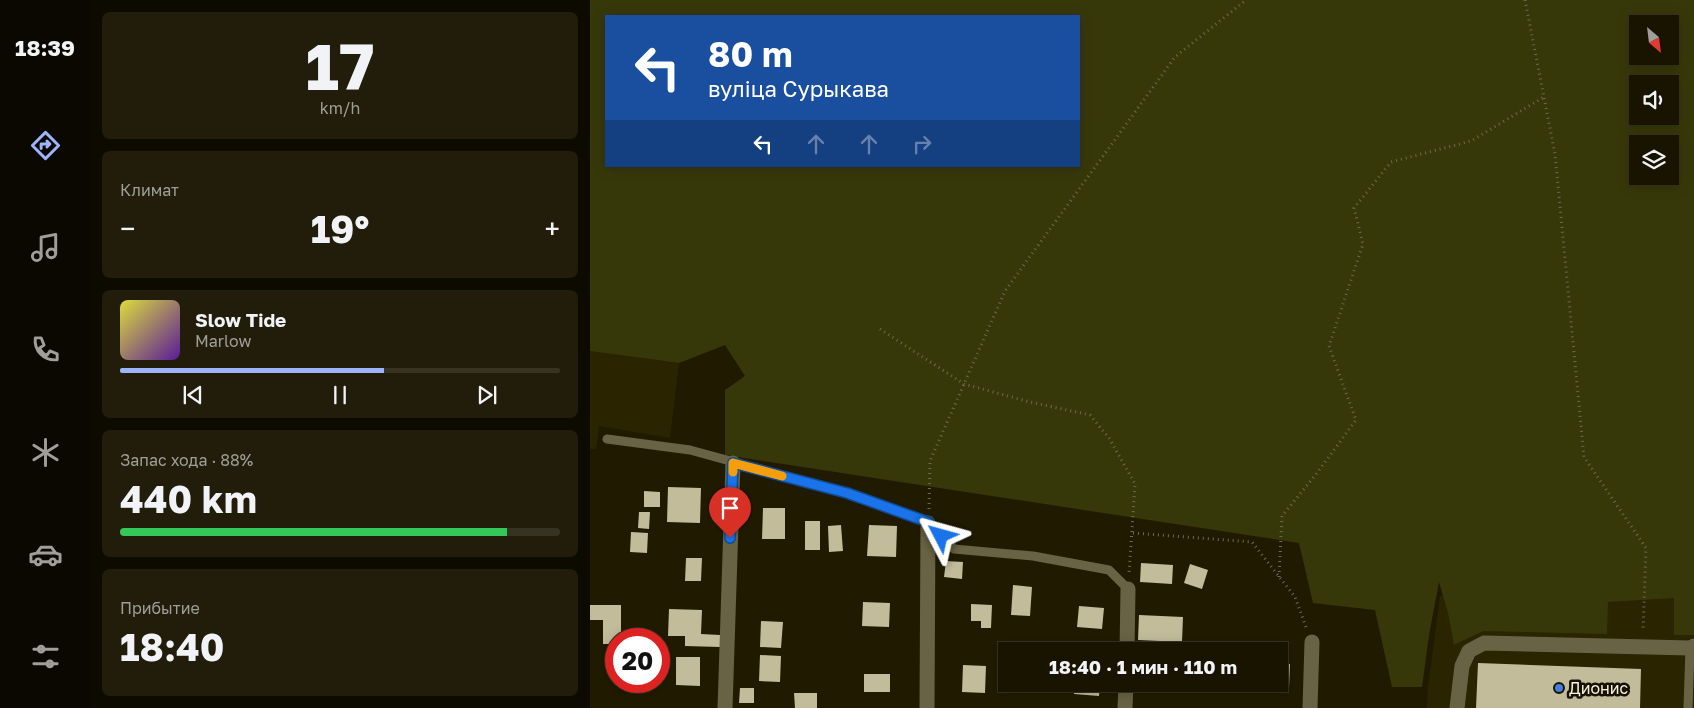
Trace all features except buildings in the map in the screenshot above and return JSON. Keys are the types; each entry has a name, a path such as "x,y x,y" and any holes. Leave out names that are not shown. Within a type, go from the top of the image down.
{"street":[{"path":"725,708 733,463"},
{"path":"927,708 928,522"},
{"path":"1127,642 1128,589"},
{"path":"1310,708 1312,642"},
{"path":"1457,708 1462,666 1469,651 1484,643 1692,647"},
{"path":"1125,708 1126,692"}],"lane":[{"path":"607,439 690,450 847,493 928,522 954,549 1033,556 1109,570 1128,589"},
{"path":"1688,708 1692,647"}],"path":[{"path":"928,522 930,461 1005,291 1175,57 1246,0"},
{"path":"1525,0 1555,154 1584,457 1646,548 1643,647"},
{"path":"1279,577 1282,516 1356,420 1329,346 1363,244 1354,208 1390,162 1471,141 1544,97"},
{"path":"880,330 964,384 1030,402 1090,415 1110,438 1135,484 1128,589"},
{"path":"1133,533 1252,542 1295,597 1312,642"}],"shaded area":[{"path":"590,0 1694,0 1694,635 1674,635 1674,598 1608,602 1607,634 1483,631 1454,645 1448,613 1439,582 1422,687 1392,687 1375,610 1313,603 1299,543 725,455 725,390 745,376 725,345 679,363 590,351"},
{"path":"590,351 679,363 670,438 599,426 596,449 590,449"},
{"path":"1440,596 1694,598 1694,708 1427,708"}],"slow traffic":[{"path":"733,472 733,463 782,476"}],"place":[{"name":"Дионис","path":"1559,688"}],"route":[{"path":"730,538 733,463 847,493 928,522 941,536"}]}
